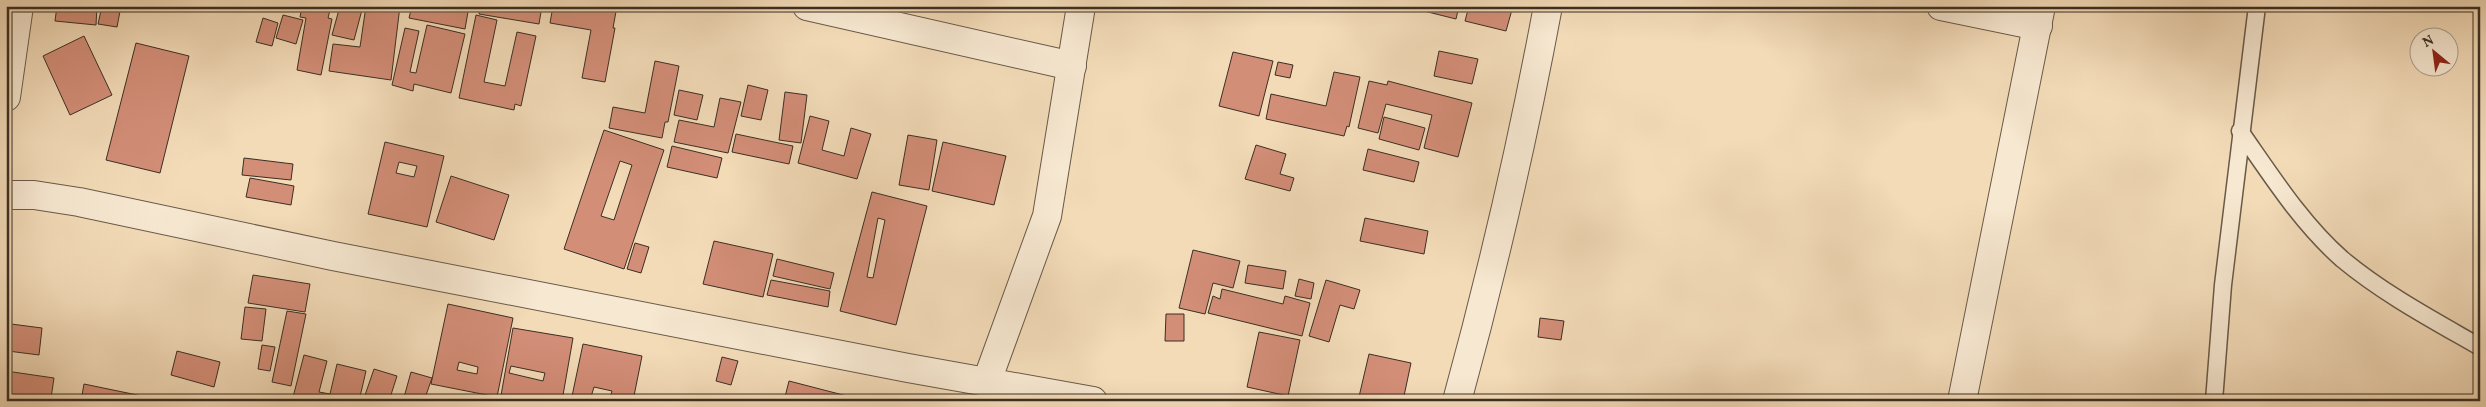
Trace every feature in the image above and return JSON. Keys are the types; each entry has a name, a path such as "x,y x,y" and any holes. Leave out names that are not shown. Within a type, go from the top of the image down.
{"street":[{"path":"6,97 19,6"},
{"path":"807,6 1072,66"},
{"path":"987,381 1048,216 1081,6"},
{"path":"1457,401 1491,278 1528,111 1548,6"},
{"path":"1940,6 2039,16 1962,401"},
{"path":"6,195 34,195 79,202 343,258 899,366 1093,401"}],"lane":[{"path":"2214,401 2223,285 2240,131 2257,6"},
{"path":"2240,131 2274,181 2310,226 2342,258 2373,283 2480,347"}],"building":[{"path":"57,6 97,6 96,25 55,21"},
{"path":"102,6 121,6 117,27 98,24"},
{"path":"302,6 331,6 328,18 332,19 321,75 297,70 306,18 300,17"},
{"path":"340,6 363,6 354,40 332,35"},
{"path":"366,6 400,6 391,80 329,71 333,44 360,47"},
{"path":"412,6 469,6 465,29 409,18"},
{"path":"480,6 542,6 539,24 479,14"},
{"path":"553,6 617,6 605,82 582,78 591,30 550,23"},
{"path":"1404,6 1459,6 1456,19"},
{"path":"1469,6 1513,6 1506,31 1465,21"},
{"path":"283,15 303,20 296,44 276,38"},
{"path":"476,15 497,20 484,82 505,86 517,32 536,36 521,106 515,104 514,110 459,98"},
{"path":"263,18 278,23 272,46 256,42"},
{"path":"427,25 465,34 451,93 414,84 413,91 392,85 405,28 419,31 410,72 416,73"},
{"path":"84,36 112,95 70,115 43,56"},
{"path":"136,43 189,56 160,173 106,160"},
{"path":"1439,51 1478,59 1472,84 1434,76"},
{"path":"1233,52 1273,61 1259,116 1219,106"},
{"path":"655,61 679,66 668,122 665,122 662,138 609,128 613,107 645,113"},
{"path":"1278,62 1293,65 1290,78 1275,75"},
{"path":"1334,72 1360,77 1349,127 1347,126 1344,136 1266,119 1271,94 1326,106"},
{"path":"1369,81 1387,85 1388,81 1472,103 1458,157 1424,148 1432,115 1386,104 1378,133 1358,128"},
{"path":"748,85 768,90 761,120 741,116"},
{"path":"679,90 703,95 697,120 674,115"},
{"path":"785,92 807,95 801,143 779,140"},
{"path":"720,98 741,102 728,153 674,142 679,120 714,127"},
{"path":"810,116 829,121 822,150 844,156 851,128 871,134 857,179 798,163"},
{"path":"1384,117 1425,128 1419,150 1379,139"},
{"path":"604,130 664,150 624,269 564,249","holes":["620,161 632,165 614,220 601,216"]},
{"path":"736,134 793,146 789,164 732,152"},
{"path":"908,135 937,140 929,190 899,185"},
{"path":"385,142 444,156 427,227 368,214","holes":["399,162 417,166 414,177 396,173"]},
{"path":"943,142 1006,156 994,205 932,191"},
{"path":"1256,145 1286,154 1280,174 1294,178 1290,191 1245,179"},
{"path":"672,146 722,158 717,178 667,167"},
{"path":"1368,149 1419,162 1414,182 1363,170"},
{"path":"244,158 293,164 291,180 242,175"},
{"path":"451,176 509,195 494,240 436,222"},
{"path":"250,178 294,186 291,205 246,197"},
{"path":"872,192 927,206 896,325 840,311","holes":["878,218 885,220 873,278 867,277"]},
{"path":"1365,218 1428,231 1424,254 1360,241"},
{"path":"714,241 773,254 763,297 703,284"},
{"path":"635,243 649,247 641,273 627,269"},
{"path":"1193,250 1240,261 1233,288 1213,283 1205,314 1179,308"},
{"path":"777,259 834,273 830,289 773,276"},
{"path":"1248,265 1286,271 1283,289 1245,283"},
{"path":"253,275 310,284 305,312 248,303"},
{"path":"1299,279 1314,283 1311,299 1295,296"},
{"path":"771,280 830,291 828,307 767,295"},
{"path":"1326,280 1360,290 1354,309 1340,305 1329,342 1309,336"},
{"path":"1222,289 1283,304 1285,296 1310,303 1302,336 1208,313 1213,296 1220,299"},
{"path":"448,304 513,318 497,397 431,384","holes":["459,362 478,367 477,374 457,370"]},
{"path":"245,307 266,309 262,341 241,339"},
{"path":"287,311 306,314 291,386 272,382"},
{"path":"1166,314 1184,314 1184,341 1165,341"},
{"path":"1540,318 1564,321 1561,340 1538,337"},
{"path":"11,324 42,328 39,355 8,351"},
{"path":"513,328 573,338 562,401 500,401","holes":["511,366 545,373 543,381 509,373"]},
{"path":"1259,332 1300,340 1288,396 1247,387"},
{"path":"583,344 642,356 633,401 609,401 612,391 594,387 591,397 604,401 571,401"},
{"path":"262,345 275,347 270,371 258,369"},
{"path":"177,351 220,362 214,387 171,375"},
{"path":"1369,354 1411,363 1404,396 1412,397 1411,401 1358,401"},
{"path":"304,355 327,361 319,392 330,394 337,364 366,371 359,401 292,401"},
{"path":"722,357 738,361 731,385 716,381"},
{"path":"374,369 397,376 389,401 363,401"},
{"path":"6,371 54,378 51,398 63,401 6,397"},
{"path":"411,372 432,378 424,401 403,401"},
{"path":"789,381 847,396 846,401 784,401"},
{"path":"84,384 142,396 141,401 81,401"}]}
